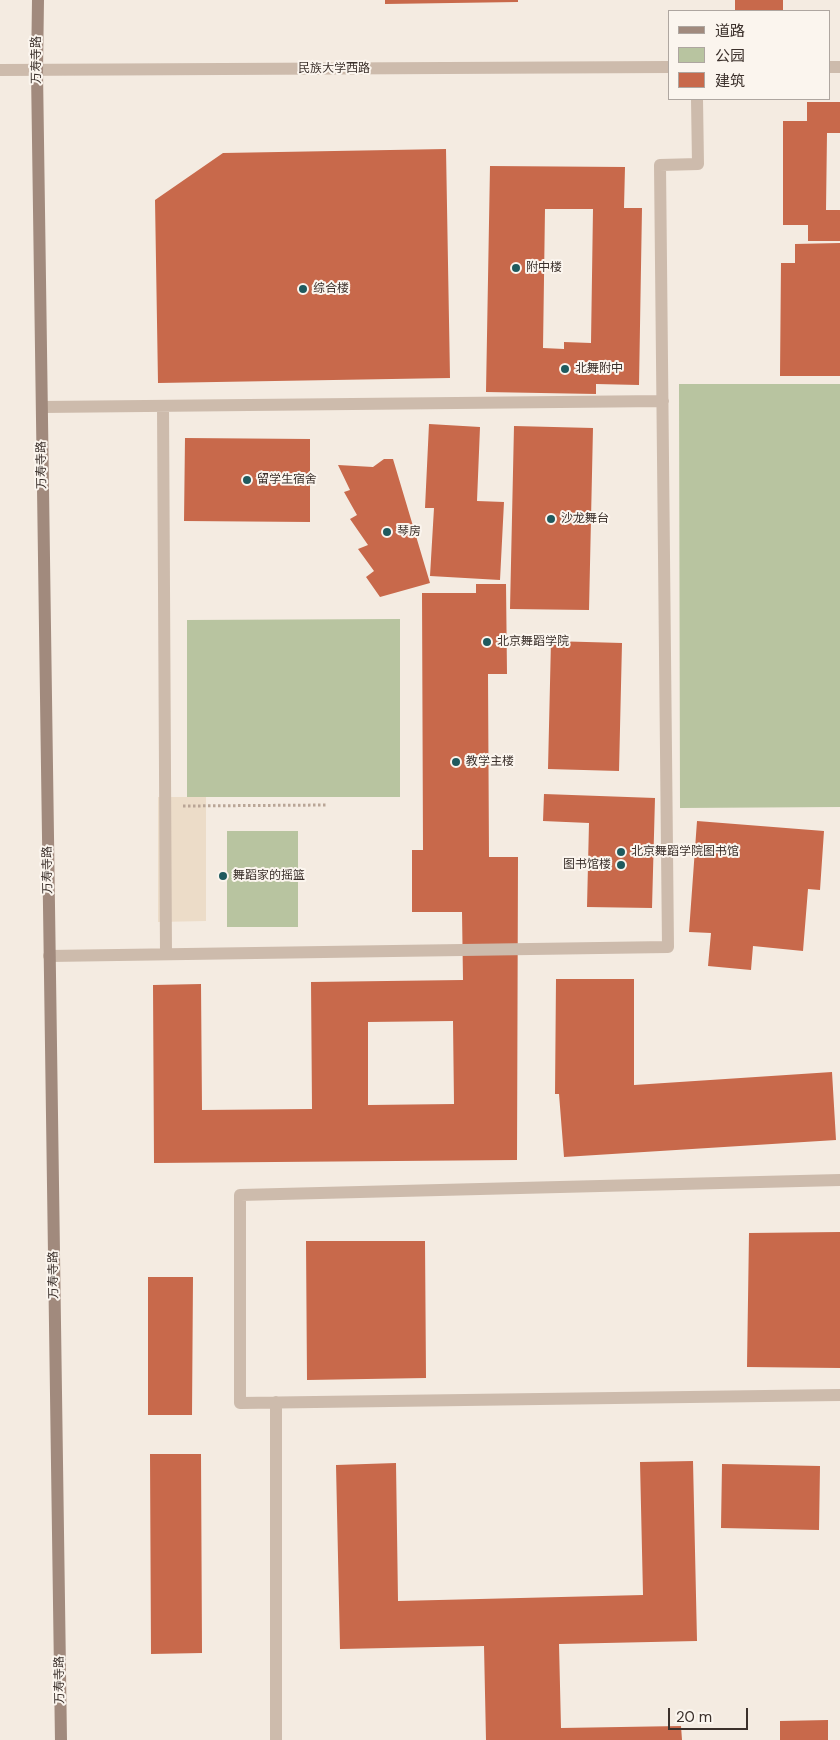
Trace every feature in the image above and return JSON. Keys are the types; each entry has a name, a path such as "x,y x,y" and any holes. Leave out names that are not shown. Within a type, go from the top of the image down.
{"street":[{"name":"万寿寺路","path":"38,0 37,71 61,1740"},
{"name":"民族大学西路","path":"0,70 668,67"},
{"path":"49,956 668,947 660,165 698,164 697,100"},
{"path":"42,407 663,401"},
{"path":"163,406 166,954"},
{"path":"840,1180 240,1195 240,1403 840,1395"},
{"path":"276,1402 276,1740"}],"path":[{"path":"165,806 327,805"}],"green space":[{"path":"679,384 840,384 840,807 680,808"},
{"path":"400,619 400,797 187,797 187,620"},
{"path":"227,831 298,831 298,927 227,927"}],"shaded area":[{"path":"158,797 206,797 206,921 158,922"}],"building":[{"path":"385,0 518,0 518,2 385,4"},
{"path":"735,0 783,0 783,10 735,10"},
{"path":"807,102 840,102 840,133 827,133 826,210 840,210 840,241 808,241 808,225 783,225 783,121 807,121"},
{"name":"综合楼","path":"446,149 450,378 158,383 155,200 223,153"},
{"name":"附中楼","path":"490,166 625,167 624,208 642,208 639,385 596,384 596,394 486,392","holes":["545,209 593,209 591,343 564,342 564,349 543,348"]},
{"path":"840,243 840,376 780,376 781,263 795,263 795,244"},
{"path":"429,424 480,427 477,501 504,502 500,580 430,576 434,508 425,508"},
{"name":"沙龙舞台","path":"514,426 593,428 589,610 510,609"},
{"name":"留学生宿舍","path":"185,438 310,439 310,522 184,521"},
{"name":"琴房","path":"384,459 393,459 430,583 380,597 366,577 374,571 358,549 368,545 350,519 357,515 344,492 350,490 338,465 373,467"},
{"path":"476,584 506,584 507,674 488,674 489,857 518,857 517,1160 154,1163 153,985 201,984 202,1110 312,1109 311,982 463,980 462,912 412,912 412,850 423,850 422,593 476,593","holes":["453,1021 454,1104 368,1105 368,1022"]},
{"path":"551,641 622,643 619,771 548,769"},
{"name":"图书馆楼","path":"544,794 655,798 652,908 587,907 589,823 543,821"},
{"path":"697,821 824,831 820,890 808,889 803,951 753,946 751,970 708,966 711,933 689,932"},
{"path":"556,979 634,979 634,1085 832,1072 836,1140 564,1157 559,1094 555,1094"},
{"path":"840,1232 840,1368 747,1367 749,1233"},
{"path":"306,1241 425,1241 426,1378 307,1380"},
{"path":"148,1277 193,1277 192,1415 148,1415"},
{"path":"150,1454 201,1454 202,1653 151,1654"},
{"path":"693,1461 697,1641 559,1644 561,1728 681,1726 682,1740 486,1740 484,1646 340,1649 336,1465 396,1463 398,1601 643,1595 640,1462"},
{"path":"722,1464 820,1466 819,1530 721,1528"},
{"path":"828,1720 828,1740 780,1740 780,1721"}],"place":[{"name":"附中楼","path":"516,268"},
{"name":"综合楼","path":"303,289"},
{"name":"北舞附中","path":"565,369"},
{"name":"留学生宿舍","path":"247,480"},
{"name":"沙龙舞台","path":"551,519"},
{"name":"琴房","path":"387,532"},
{"name":"北京舞蹈学院","path":"487,642"},
{"name":"教学主楼","path":"456,762"},
{"name":"北京舞蹈学院图书馆","path":"621,852"},
{"name":"图书馆楼","path":"621,865"},
{"name":"舞蹈家的摇篮","path":"223,876"}]}
